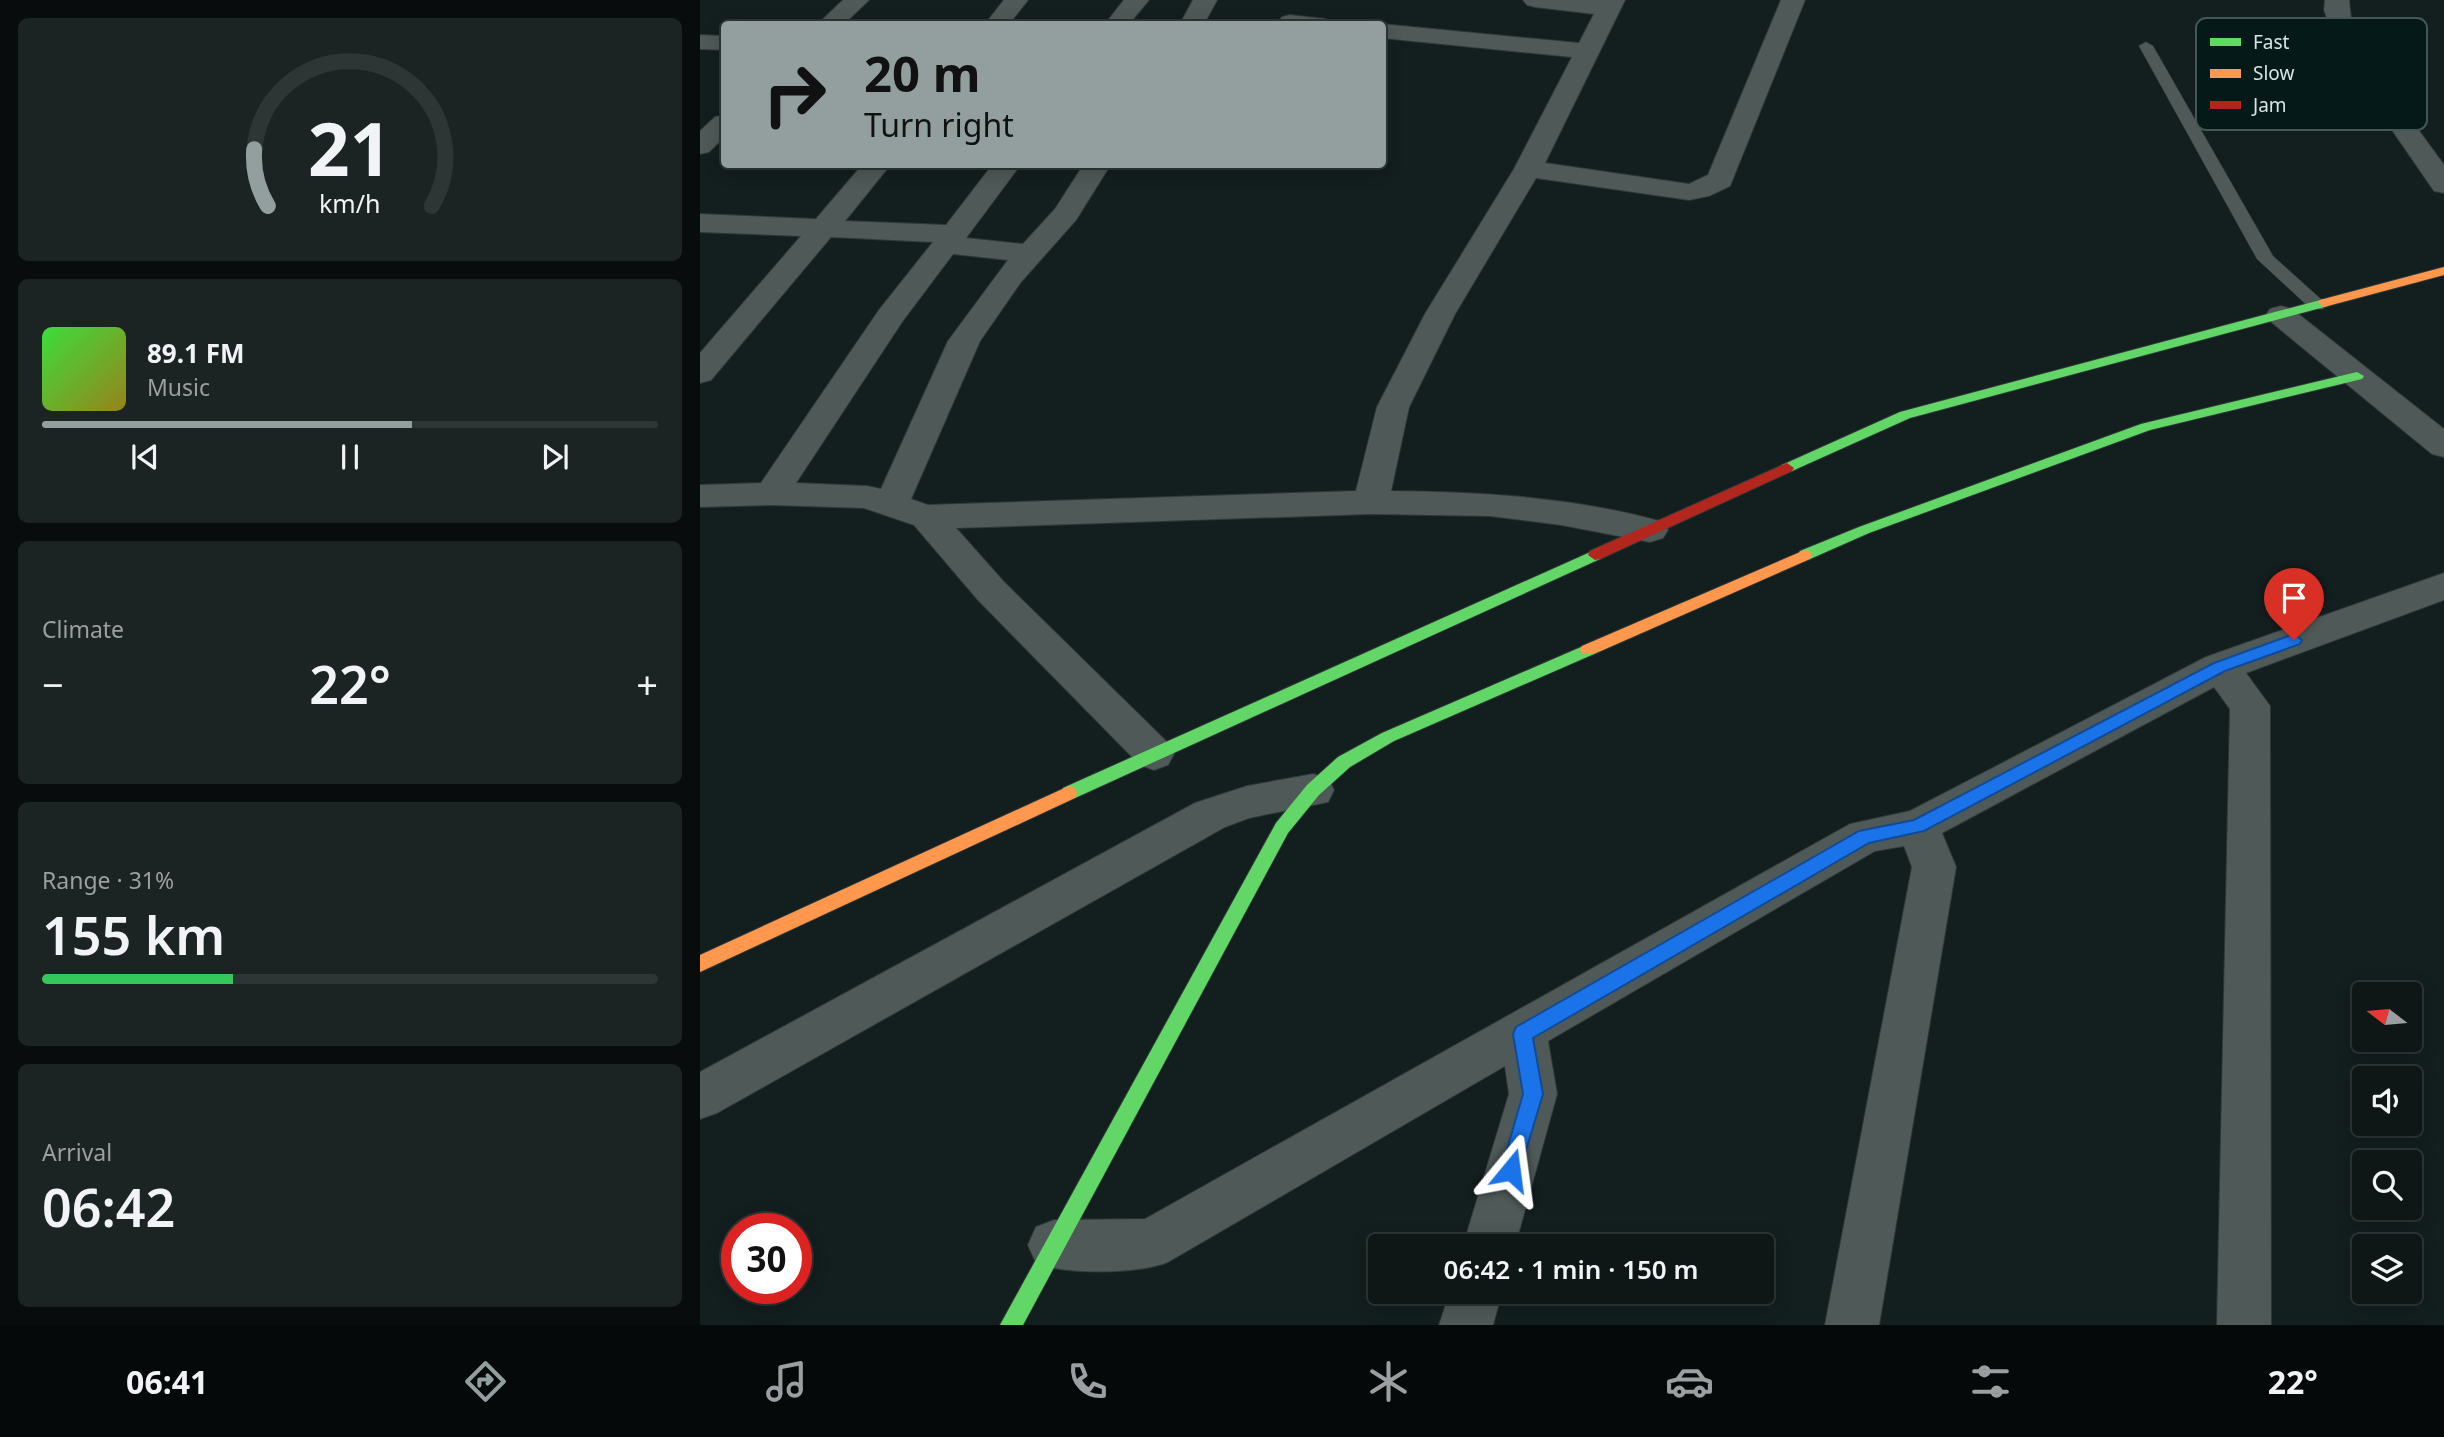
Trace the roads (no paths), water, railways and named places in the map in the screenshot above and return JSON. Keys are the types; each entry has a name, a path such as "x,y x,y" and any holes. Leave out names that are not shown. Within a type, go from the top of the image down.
{"street":[{"path":"833,21 857,0"},
{"path":"999,21 1016,0"},
{"path":"1120,21 1137,0"},
{"path":"1194,21 1205,0"},
{"path":"1371,502 1393,407 1440,314 1528,169 1611,4 1535,0"},
{"path":"1528,169 1689,192 1711,186 1720,180 1793,0"},
{"path":"2337,0 2339,18"},
{"path":"1386,31 1587,51"},
{"path":"700,42 721,43"},
{"path":"700,109 721,111"},
{"path":"700,146 721,126"},
{"path":"2407,130 2444,185"},
{"path":"700,373 875,168"},
{"path":"771,494 890,317 1005,168"},
{"path":"891,505 964,341 981,313 1066,214 1095,168"},
{"path":"700,223 825,227 951,240 1030,254"},
{"path":"700,964 1154,754 1905,415 2444,271"},
{"path":"2281,314 2444,446"},
{"path":"1011,1325 1282,828 1313,790 1344,762 1388,737 1864,530 2146,427 2357,376"},
{"path":"700,496 771,494 867,498 926,517 1371,502 1490,504 1561,513 1650,530"},
{"path":"926,517 991,591 1154,754"},
{"path":"1054,1245 1150,1244 1523,1034 1865,836 1918,827 2220,667 2444,586"},
{"path":"2220,667 2250,706 2244,1325"},
{"path":"700,1097 1210,815 1247,802 1313,790"},
{"path":"1852,1325 1934,867 1918,827"},
{"path":"1492,1234 1533,1094 1523,1034"},
{"path":"1466,1325 1472,1304"}],"lane":[{"path":"2146,46 2266,259 2316,305"}]}
